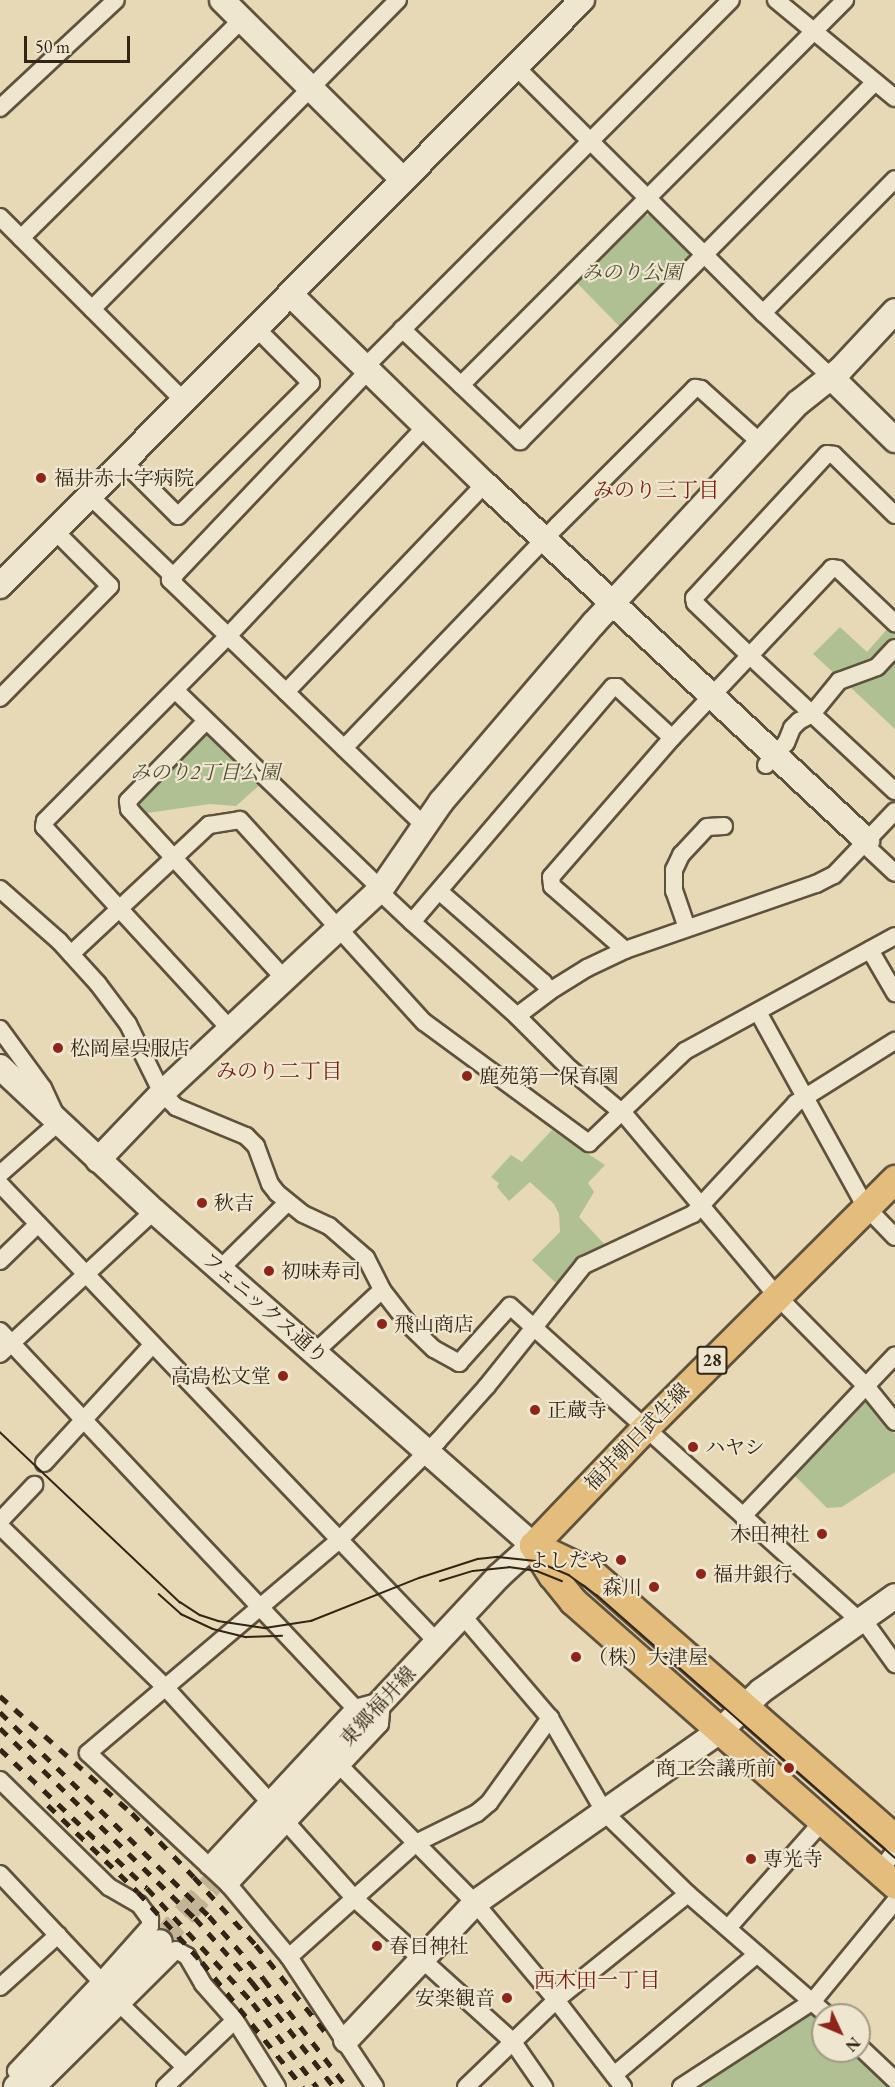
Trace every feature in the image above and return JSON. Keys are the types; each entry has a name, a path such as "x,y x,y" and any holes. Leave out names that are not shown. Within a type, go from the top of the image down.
{"main road":[{"name":"福井朝日武生線","path":"533,1545 645,1428 865,1206 895,1179"},
{"name":"フェニックス通り","path":"533,1545 592,1573 895,1839"},
{"name":"フェニックス通り","path":"533,1545 552,1575 573,1601 822,1822 890,1869"}],"street":[{"path":"0,108 116,0"},
{"path":"222,0 403,180"},
{"path":"92,309 398,0"},
{"path":"0,586 582,0"},
{"path":"424,825 170,580 402,329 731,0"},
{"path":"776,0 895,98"},
{"path":"461,385 845,0"},
{"path":"21,238 241,20"},
{"path":"516,67 763,313 895,440"},
{"path":"402,329 520,441 875,82"},
{"path":"763,313 895,179"},
{"path":"0,217 184,401"},
{"path":"290,294 425,427 711,696 770,760 866,843 895,873"},
{"path":"98,1160 162,1093 380,890 424,825 526,701 612,604 798,404 831,377 895,311"},
{"path":"124,462 178,516 311,383 256,328"},
{"path":"344,748 694,388 701,388 761,443"},
{"path":"230,1029 44,827 45,821 228,636 425,427"},
{"path":"895,515 834,455 827,454 694,597 695,603 895,791"},
{"path":"286,692 485,484"},
{"path":"90,495 174,577"},
{"path":"0,698 110,586 55,531"},
{"path":"625,950 552,886 551,878 672,738 832,568 838,569 895,623"},
{"path":"770,760 786,743 792,728 812,714 839,681 877,668 895,648"},
{"path":"412,922 613,687 617,687 672,738"},
{"path":"175,690 412,922 517,1016 570,1069 620,1111 777,1296 866,1386 895,1422"},
{"path":"206,721 128,801 129,809 285,979"},
{"path":"517,1016 550,991 587,968 625,950 816,884 834,875 895,811"},
{"path":"71,954 209,825 240,820 424,1022 589,1143 685,1051 895,936"},
{"path":"687,928 674,891 674,870 681,855 707,827 724,826"},
{"path":"0,890 71,954 98,984 128,1024 162,1093 176,1107 251,1141 256,1146 270,1184 303,1214 329,1226 366,1258 382,1290 410,1326 434,1349 459,1363 510,1306 860,1619 895,1664"},
{"path":"439,891 543,982 550,991"},
{"path":"870,950 895,993"},
{"path":"758,1012 806,1095 865,1206 895,1237"},
{"path":"0,1029 43,1088 59,1122 0,1174"},
{"path":"375,2087 289,1957 221,1873 88,1753 339,1540 428,1451 487,1386 584,1264 693,1214 790,1109 806,1095 895,1041"},
{"name":"フェニックス通り","path":"0,1067 154,1211 533,1545"},
{"path":"0,1184 437,1642"},
{"path":"220,1269 288,1202"},
{"path":"154,1211 87,1276 4,1343 84,1421 355,1708"},
{"path":"0,1261 38,1224"},
{"path":"315,1352 382,1290"},
{"path":"44,1463 153,1344"},
{"path":"743,1516 895,1355"},
{"path":"0,1521 34,1485"},
{"path":"0,1526 166,1688 269,1802"},
{"name":"東郷福井線","path":"221,1873 462,1615 533,1545"},
{"path":"346,2040 475,1904 720,1731 744,1706 860,1619 895,1596"},
{"path":"462,1615 550,1718 605,1813 688,1894 813,2001"},
{"path":"382,1701 380,1724 287,1823 221,1873 269,1802 355,1708 382,1701"},
{"path":"289,1957 416,1843 477,1813 489,1803 550,1718"},
{"path":"340,1766 475,1904 556,2000 618,2081 757,1954"},
{"path":"0,1780 109,1887 148,1912 150,1926 10,2077 6,2087"},
{"path":"728,1929 822,1822"},
{"path":"287,1823 355,1899 513,2042 544,2087"},
{"path":"0,1874 101,1981"},
{"path":"466,2087 556,2000 688,1894"},
{"path":"681,2087 813,2001 895,1901"},
{"path":"0,1987 58,1935"},
{"path":"16,2087 160,1942"},
{"path":"38,2087 172,1952 179,1950 187,1956 202,1984 235,2020 277,2087"},
{"path":"120,2004 185,2067"},
{"path":"165,2087 235,2020"},
{"path":"871,2057 895,2080"}],"green space":[{"name":"みのり公園","path":"653,214 689,250 688,261 622,329 576,282 639,217"},
{"path":"840,627 867,652 889,627 895,633 895,729 849,686 820,713 812,701 834,673 813,654"},
{"name":"みのり2丁目公園","path":"201,733 211,733 262,783 236,806 210,804 140,814 135,809 136,799"},
{"path":"552,1130 605,1165 588,1183 594,1192 579,1217 607,1247 558,1285 532,1260 560,1232 559,1214 554,1204 530,1182 509,1201 497,1187 499,1183 491,1177 511,1155 522,1162"},
{"path":"866,1399 895,1434 895,1472 842,1507 827,1508 791,1472 858,1400"},
{"path":"810,2008 811,2063 869,2063 894,2087 695,2087"}],"tunnel":[{"path":"160,1942 225,1869"}],"tram line":[{"path":"0,1432 180,1602 200,1615 218,1621 265,1628 311,1621 419,1578 478,1559 498,1557 536,1561 569,1575 597,1595 895,1858"},
{"path":"440,1581 473,1571 509,1567 537,1571 562,1581"},
{"path":"159,1594 181,1614 213,1629 246,1637 282,1636"}],"railway":[{"path":"0,1696 132,1813 194,1877 256,1945 326,2033"},
{"path":"0,1712 209,1916 264,1979 347,2087"},
{"path":"0,1728 195,1918 252,1982 334,2087"},
{"path":"0,1749 147,1888 253,2003 317,2087"},
{"path":"48,1805 138,1892 202,1962 303,2087"}],"place":[{"name":"福井赤十字病院","path":"41,478"},
{"name":"松岡屋呉服店","path":"58,1048"},
{"name":"鹿苑第一保育園","path":"467,1076"},
{"name":"秋吉","path":"202,1203"},
{"name":"初味寿司","path":"269,1271"},
{"name":"飛山商店","path":"382,1324"},
{"name":"高島松文堂","path":"283,1376"},
{"name":"正蔵寺","path":"535,1410"},
{"name":"ハヤシ","path":"693,1447"},
{"name":"木田神社","path":"822,1534"},
{"name":"よしだや","path":"621,1560"},
{"name":"福井銀行","path":"701,1574"},
{"name":"森川","path":"654,1587"},
{"name":"（株）大津屋","path":"576,1657"},
{"name":"商工会議所前","path":"789,1768"},
{"name":"専光寺","path":"751,1859"},
{"name":"春日神社","path":"377,1946"},
{"name":"安楽観音","path":"507,1998"}],"district":[{"name":"みのり三丁目","path":"656,490"},
{"name":"みのり二丁目","path":"279,1071"},
{"name":"西木田一丁目","path":"597,1980"}]}
